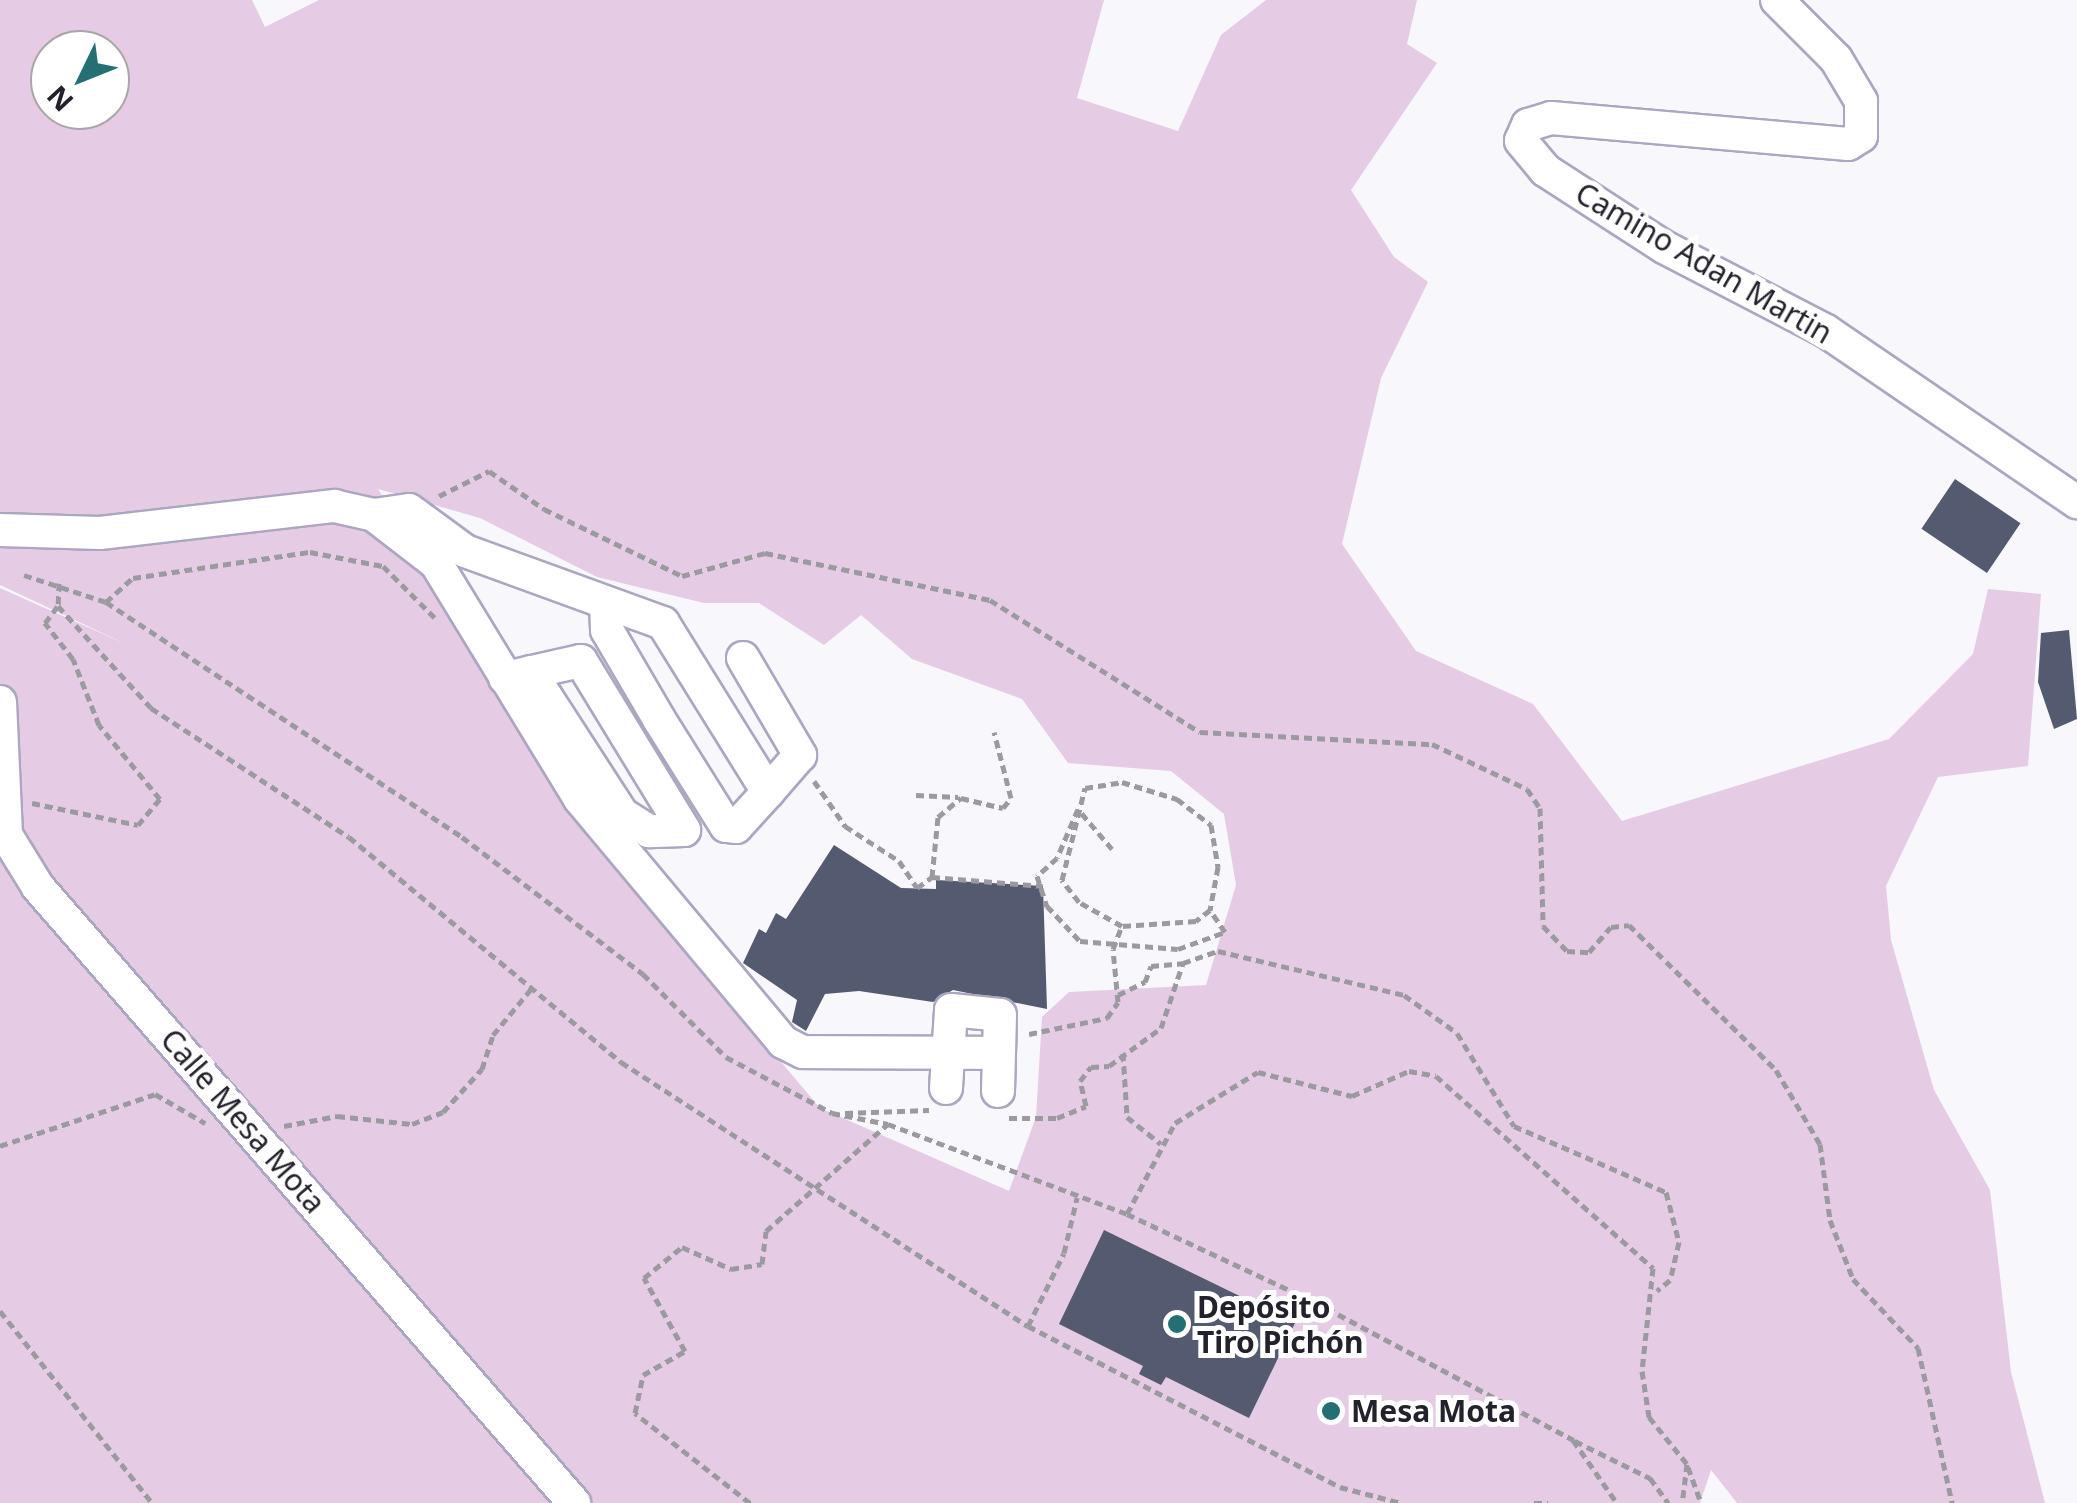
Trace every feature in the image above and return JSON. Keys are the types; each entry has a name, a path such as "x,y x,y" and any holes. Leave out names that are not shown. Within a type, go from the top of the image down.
{"street":[{"name":"Camino Adan Martin","path":"1777,0 1836,59 1860,100 1861,136 1848,144 1551,118 1528,125 1521,141 1545,170 1649,238 1826,331 2077,502"},
{"path":"0,530 100,533 334,506 374,515 409,510 464,551 664,623 768,792"},
{"path":"374,515 436,562 518,675 622,814 649,831 684,830 581,661 518,675"},
{"path":"606,605 608,630 726,826 736,827 800,755 743,658"},
{"path":"518,675 580,799 783,1042 803,1052 948,1050"},
{"name":"Calle Mesa Mota","path":"0,702 6,835 38,887 574,1503"},
{"path":"940,1099 951,1010 1000,1016 998,1104"}],"path":[{"path":"409,510 488,472 682,576 764,553 990,600 1200,732 1432,744 1494,768 1540,808 1543,926 1567,951 1590,952 1611,927 1629,925 1776,1070 1820,1144 1830,1220 1853,1279 1918,1348 1952,1503"},
{"path":"106,602 132,578 310,552 383,566 439,623"},
{"path":"24,575 59,583 106,602 462,837 643,974 726,1057 832,1113 888,1124 1127,1214 1315,1302 1650,1478 1668,1503"},
{"path":"6,798 138,825 160,799 99,725 73,659 44,623 58,606 59,583"},
{"path":"58,606 151,708 349,837 622,1062 1028,1326 1340,1486 1401,1503"},
{"path":"916,795 961,798 1003,808 1012,798 994,732"},
{"path":"800,755 845,826 899,861 917,888 932,877 1043,886"},
{"path":"1210,910 1216,835 1177,799 1096,783 1078,809 1057,858 1038,876 1064,928 1113,949 1150,949 1216,938"},
{"path":"932,877 938,817 961,798"},
{"path":"1078,809 1112,850"},
{"path":"1078,809 1062,880 1079,902 1122,926 1174,928 1210,910"},
{"path":"1210,910 1226,924 1216,938 1218,951"},
{"path":"1029,1034 1107,1018 1118,995 1113,949 1122,926"},
{"path":"1118,995 1145,982 1151,966 1150,949"},
{"path":"1151,966 1183,963 1218,951 1426,1007 1457,1033 1514,1126 1666,1192 1679,1242 1670,1280 1657,1292"},
{"path":"998,1104 1028,1122 1086,1106 1080,1082 1161,1028 1183,963"},
{"path":"0,1146 156,1094 220,1129 253,1132 337,1116 412,1124 444,1112 531,989"},
{"path":"1124,1053 1127,1118 1161,1144"},
{"path":"1127,1214 1161,1144 1204,1098 1258,1072 1352,1096 1409,1071 1436,1076 1458,1088 1519,1158 1622,1235 1653,1268 1657,1292 1642,1371 1650,1417 1686,1464 1701,1503"},
{"path":"832,1113 940,1099"},
{"path":"750,1503 634,1413 643,1375 684,1350 644,1278 682,1247 731,1269 762,1264 766,1231 809,1184 888,1124"},
{"path":"1028,1326 1069,1240 1077,1198"},
{"path":"0,1310 152,1503"},
{"path":"1572,1440 1609,1502"},
{"path":"1682,1503 1686,1464"},
{"path":"1534,1503 1548,1503"}],"shaded area":[{"path":"0,0 252,0 265,27 319,0 1104,0 1077,98 1178,131 1221,35 1266,0 1417,0 1407,44 1437,63 1351,190 1394,257 1428,282 1381,378 1342,544 1416,651 1533,704 1622,821 1889,739 1973,654 1988,589 2041,594 2028,766 1938,777 1886,886 1891,940 1934,1090 1990,1190 2011,1372 2045,1503 1737,1503 1711,1470 1700,1503 0,1503 0,588 128,645 0,585","holes":["378,489 480,518 597,577 704,603 759,603 824,645 861,615 912,659 1022,699 1068,763 1171,771 1224,814 1236,885 1206,985 1069,992 1042,1017 1036,1117 1009,1191 820,1108 576,820"]}],"building":[{"path":"1955,479 2020,523 1987,573 1921,529"},
{"path":"2069,630 2077,719 2054,729 2038,682 2041,633"},
{"path":"834,845 901,888 936,889 936,880 1043,886 1047,1009 953,990 933,1002 859,991 825,994 806,1031 792,1022 797,1000 743,963 759,929 766,933 776,913 786,919"},
{"name":"Depósito Tiro Pichón","path":"1104,1230 1295,1323 1249,1418 1166,1377 1161,1385 1139,1374 1143,1366 1059,1324"}],"place":[{"name":"Depósito Tiro Pichón","path":"1177,1324"},
{"name":"Mesa Mota","path":"1331,1411"}]}
